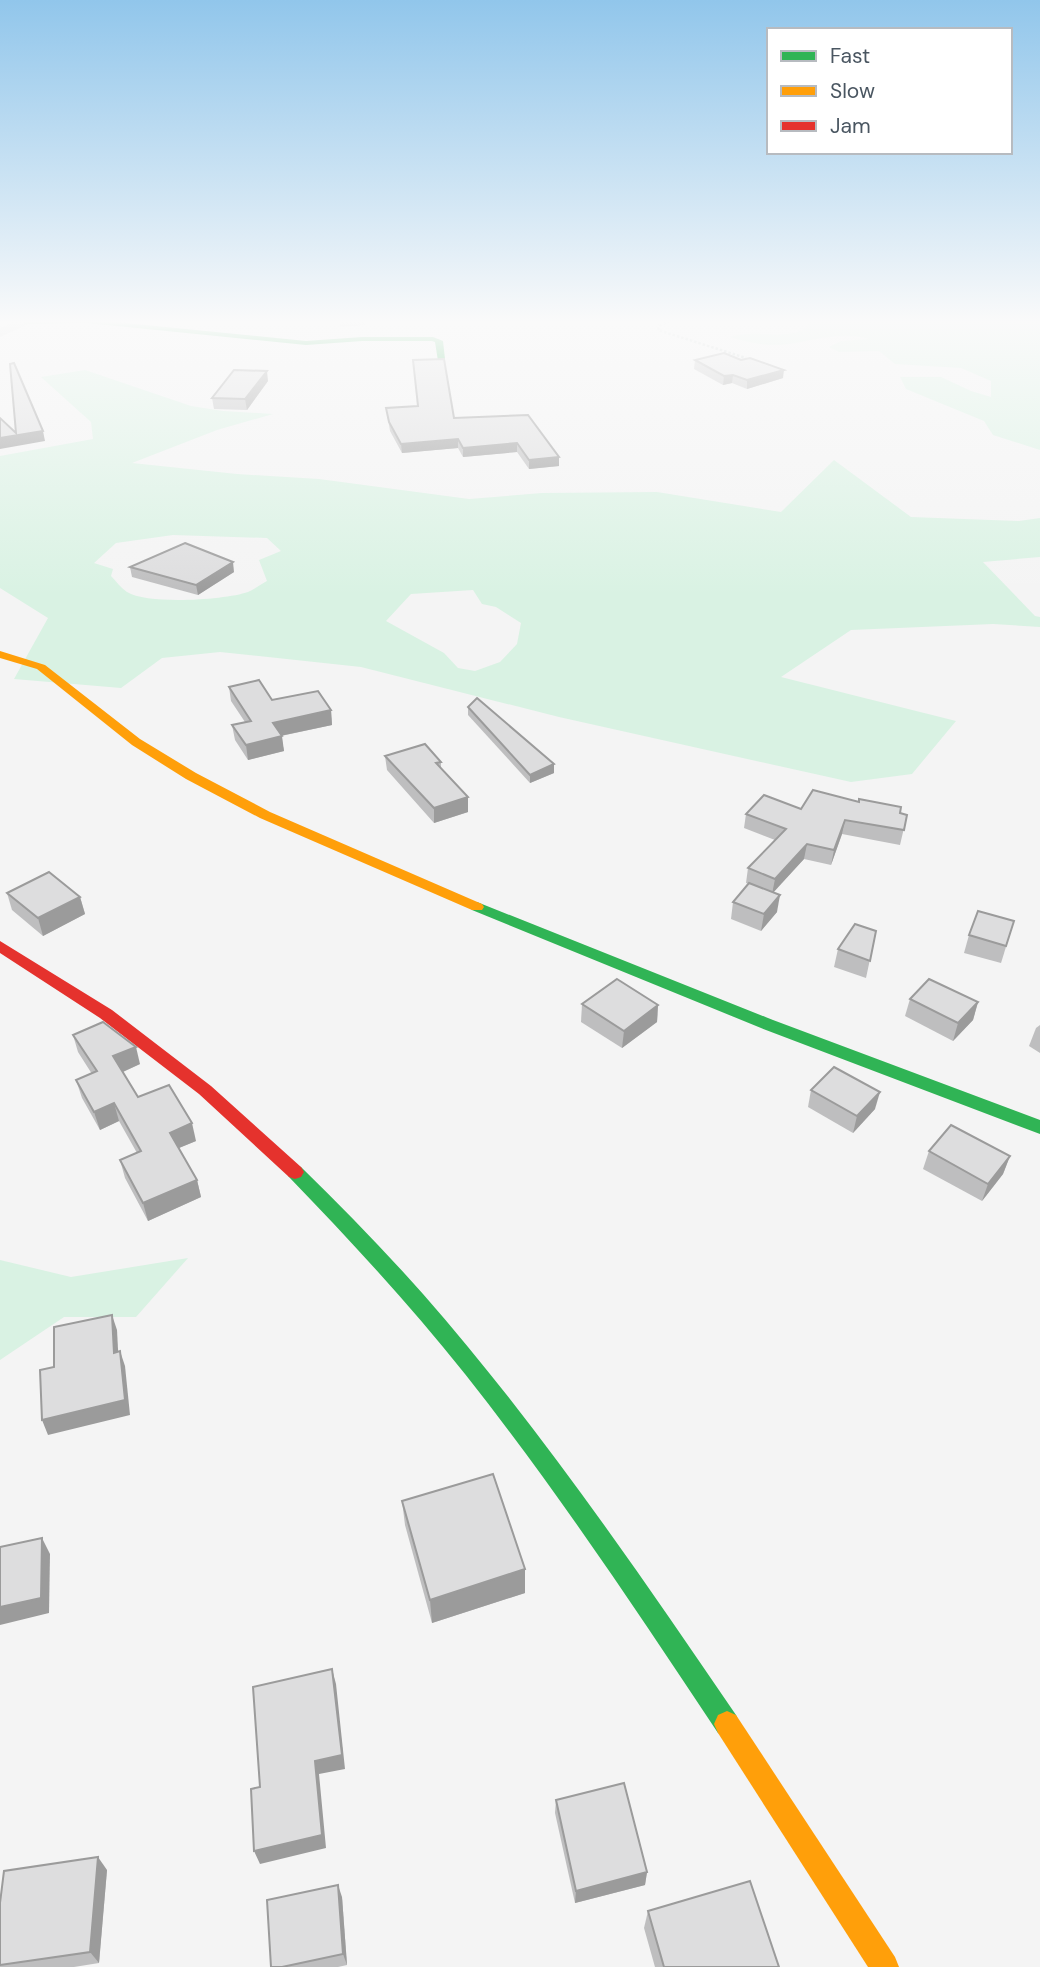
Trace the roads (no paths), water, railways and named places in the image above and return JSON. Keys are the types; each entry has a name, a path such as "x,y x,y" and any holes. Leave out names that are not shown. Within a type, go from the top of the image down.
{"street":[{"path":"0,654 41,667 136,742 191,776 265,815 410,880 574,947 767,1024 1040,1126"},
{"path":"0,946 134,1034 195,1082 289,1167 421,1303 520,1424 630,1578 788,1814 885,1967"}]}
